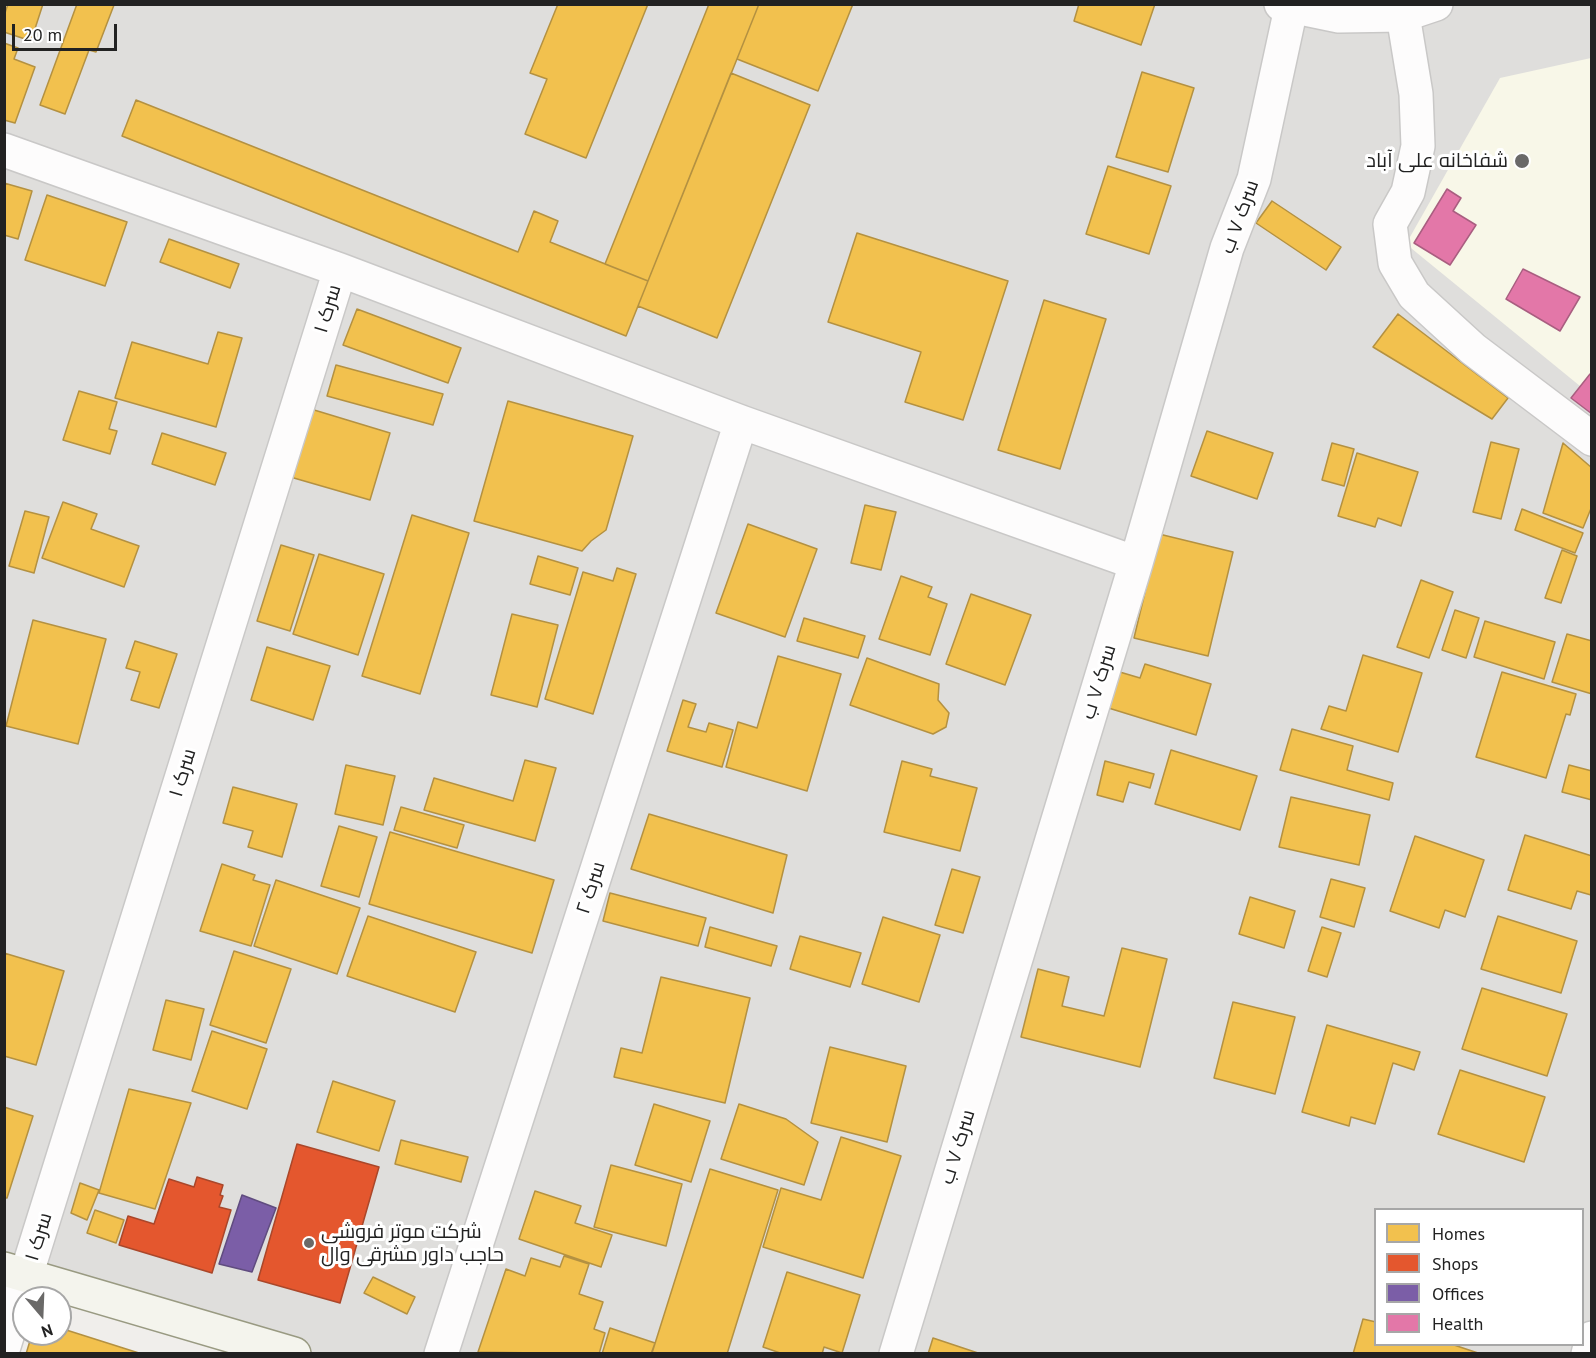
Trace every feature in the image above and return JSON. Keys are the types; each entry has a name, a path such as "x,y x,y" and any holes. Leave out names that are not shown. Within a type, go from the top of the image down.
{"main road":[{"path":"16,1272 294,1353"}],"street":[{"path":"1286,6 1339,16 1403,15 1436,4"},
{"name":"سرک ۷ ب","path":"896,1353 1136,563 1227,248 1254,178 1286,6"},
{"path":"1403,15 1416,94 1418,146 1407,192 1390,224 1395,262 1414,295 1473,349 1592,440"},
{"path":"4,150 340,270 741,422 1136,563"},
{"name":"سرک ۱","path":"4,1346 16,1272 340,270"},
{"name":"سرک ۲","path":"441,1353 741,422"},
{"path":"1588,1353 1592,1338"}],"shaded area":[{"path":"4,5 1591,5 1591,1353 294,1353 72,1288 72,1286 63,1286 5,1269"},
{"name":"شفاخانه علی آباد","path":"1591,58 1591,395 1406,244 1500,78"}],"building: Homes":[{"path":"8,4 43,4 31,41 4,32 4,16"},
{"path":"77,4 114,5 96,52 89,50 65,114 40,105"},
{"path":"558,4 648,4 586,158 525,134 547,79 530,73"},
{"path":"709,4 759,4 648,281 605,264"},
{"path":"759,4 853,4 818,91 737,59"},
{"path":"1079,4 1155,4 1141,45 1074,21"},
{"path":"4,43 18,48 14,59 35,67 15,123 4,120"},
{"path":"1142,72 1194,88 1168,172 1116,157"},
{"path":"731,73 810,105 717,338 638,306"},
{"path":"136,100 518,252 534,211 558,221 550,242 648,281 626,336 122,136"},
{"path":"1108,166 1171,186 1149,254 1086,234"},
{"path":"4,183 32,191 18,239 4,235"},
{"path":"47,195 127,222 105,286 25,260"},
{"path":"1272,201 1341,247 1326,270 1256,223"},
{"path":"857,233 1008,281 963,420 905,402 921,352 828,322"},
{"path":"169,239 239,264 230,288 160,262"},
{"path":"1044,300 1106,319 1060,469 998,450"},
{"path":"357,309 461,348 448,383 343,345"},
{"path":"1398,314 1508,398 1492,419 1373,347"},
{"path":"218,332 242,338 216,427 115,398 132,342 208,364"},
{"path":"336,365 443,394 433,425 327,396"},
{"path":"79,391 117,402 109,429 117,431 110,454 63,440"},
{"path":"508,401 633,436 606,530 582,551 474,521"},
{"path":"301,406 390,433 370,500 280,474"},
{"path":"1207,431 1273,453 1257,499 1191,476"},
{"path":"162,433 226,453 215,485 152,464"},
{"path":"1491,442 1519,449 1501,519 1473,512"},
{"path":"1332,443 1354,449 1344,486 1322,480"},
{"path":"1563,443 1592,468 1592,506 1583,528 1543,513"},
{"path":"1357,453 1418,472 1401,526 1378,518 1375,527 1338,516"},
{"path":"63,502 97,514 91,529 139,546 124,587 42,558"},
{"path":"865,505 896,512 881,570 851,563"},
{"path":"1522,509 1583,533 1575,553 1515,530"},
{"path":"25,511 49,517 34,573 9,566"},
{"path":"412,515 469,533 420,694 362,676"},
{"path":"748,524 817,549 785,637 716,613"},
{"path":"1159,534 1233,552 1208,656 1134,638"},
{"path":"281,545 314,555 290,631 257,621"},
{"path":"1562,550 1577,556 1561,603 1545,598"},
{"path":"319,554 384,574 358,655 293,634"},
{"path":"538,556 578,568 570,595 530,584"},
{"path":"617,568 636,574 593,714 545,699 583,572 613,581"},
{"path":"901,576 932,587 928,597 947,604 930,655 879,639"},
{"path":"1421,580 1453,592 1429,658 1397,647"},
{"path":"971,594 1031,615 1005,685 946,664"},
{"path":"1455,610 1479,618 1466,658 1442,650"},
{"path":"512,614 558,625 537,707 491,695"},
{"path":"804,618 865,636 858,658 797,641"},
{"path":"33,620 106,639 78,744 6,726"},
{"path":"1485,621 1555,642 1544,679 1474,657"},
{"path":"1567,634 1592,641 1592,694 1552,682"},
{"path":"135,641 177,654 159,708 131,700 140,672 126,668"},
{"path":"267,647 330,666 313,720 251,700"},
{"path":"1363,655 1422,673 1398,752 1321,729 1329,706 1346,711"},
{"path":"778,656 841,674 807,791 726,767 738,722 757,728"},
{"path":"867,658 939,684 938,700 949,713 946,727 933,734 850,705"},
{"path":"1145,664 1211,684 1196,735 1102,706 1113,670 1140,678"},
{"path":"1502,672 1576,694 1570,715 1566,714 1546,778 1476,757"},
{"path":"683,700 696,704 688,727 706,732 709,723 733,730 722,767 667,751"},
{"path":"1292,729 1353,746 1347,770 1393,783 1389,800 1280,770"},
{"path":"1171,750 1257,776 1240,830 1155,804"},
{"path":"525,760 556,768 535,841 424,810 434,778 513,801"},
{"path":"902,761 932,769 930,776 977,788 960,851 884,832"},
{"path":"1105,761 1154,774 1150,788 1129,782 1123,802 1097,795"},
{"path":"346,765 395,776 383,825 335,814"},
{"path":"1569,765 1592,771 1592,800 1562,792"},
{"path":"233,787 297,804 282,857 248,847 253,831 223,823"},
{"path":"1291,797 1370,815 1359,865 1279,847"},
{"path":"401,807 464,825 457,848 394,830"},
{"path":"649,814 787,855 773,913 631,869"},
{"path":"339,826 377,837 359,897 321,886"},
{"path":"390,832 554,880 532,953 369,904"},
{"path":"1525,835 1592,856 1591,895 1577,891 1571,909 1508,890"},
{"path":"1415,836 1484,860 1465,917 1445,910 1439,928 1390,911"},
{"path":"222,864 255,875 253,880 270,885 251,946 200,931"},
{"path":"952,869 980,877 963,933 935,925"},
{"path":"1331,879 1365,888 1354,927 1320,917"},
{"path":"276,880 360,908 337,974 254,946"},
{"path":"610,893 706,918 698,946 603,921"},
{"path":"1250,897 1295,911 1284,948 1239,934"},
{"path":"368,916 476,952 455,1012 347,976"},
{"path":"1498,916 1577,941 1561,993 1481,969"},
{"path":"883,917 940,935 919,1002 862,984"},
{"path":"710,927 777,946 771,966 705,947"},
{"path":"1322,927 1341,933 1327,977 1308,971"},
{"path":"800,936 861,953 850,987 790,969"},
{"path":"1122,948 1167,959 1140,1067 1021,1037 1038,969 1069,977 1062,1006 1104,1016"},
{"path":"234,951 291,969 266,1043 210,1025"},
{"path":"4,953 64,971 36,1065 4,1056"},
{"path":"661,977 750,998 725,1103 614,1077 621,1048 642,1053"},
{"path":"1482,988 1567,1014 1547,1076 1462,1049"},
{"path":"166,1000 204,1009 191,1060 153,1050"},
{"path":"1233,1002 1295,1017 1275,1094 1214,1078"},
{"path":"1327,1025 1420,1052 1414,1070 1393,1063 1375,1124 1351,1117 1349,1126 1302,1112"},
{"path":"212,1031 267,1049 247,1109 192,1091"},
{"path":"830,1047 906,1066 887,1142 811,1123"},
{"path":"1460,1070 1545,1097 1524,1162 1438,1134"},
{"path":"333,1081 395,1101 379,1151 317,1132"},
{"path":"129,1089 191,1103 155,1209 99,1193"},
{"path":"654,1104 710,1121 691,1182 635,1165"},
{"path":"739,1104 786,1119 818,1142 804,1185 721,1159"},
{"path":"4,1107 33,1116 7,1198 4,1198"},
{"path":"841,1137 901,1156 863,1278 763,1247 781,1188 821,1200"},
{"path":"401,1140 468,1157 461,1182 395,1164"},
{"path":"611,1165 682,1184 666,1246 594,1227"},
{"path":"710,1169 778,1190 727,1354 652,1353"},
{"path":"80,1183 99,1190 87,1220 71,1213"},
{"path":"535,1191 581,1206 575,1223 612,1235 601,1267 519,1239"},
{"path":"95,1210 124,1220 116,1243 87,1233"},
{"path":"564,1256 589,1264 579,1294 603,1302 594,1329 605,1333 599,1354 478,1352 506,1269 525,1276 531,1258 560,1267"},
{"path":"787,1272 860,1295 842,1353 824,1347 822,1354 783,1354 763,1347"},
{"path":"373,1277 415,1297 407,1314 364,1293"},
{"path":"1363,1319 1374,1322 1374,1346 1457,1346 1481,1354 1353,1354"},
{"path":"610,1328 655,1343 651,1354 602,1354"},
{"path":"72,1332 142,1354 26,1354 28,1346 72,1346"},
{"path":"933,1338 981,1354 928,1354"}],"building: Shops":[{"path":"297,1144 379,1167 340,1303 258,1280"},
{"path":"197,1177 223,1185 220,1195 223,1196 219,1207 231,1210 212,1273 119,1245 128,1216 154,1224 169,1179 194,1187"}],"building: Offices":[{"path":"242,1195 276,1208 252,1272 219,1264"}],"building: Health":[{"path":"1447,189 1461,198 1453,211 1476,225 1450,265 1414,243"},
{"path":"1523,269 1580,297 1560,331 1506,299"},
{"path":"1590,374 1592,375 1592,414 1571,398"}],"place":[{"name":"شفاخانه علی آباد","path":"1522,161"},
{"name":"شرکت موتر فروشی حاجب داور مشرقی وال","path":"309,1243"}]}
